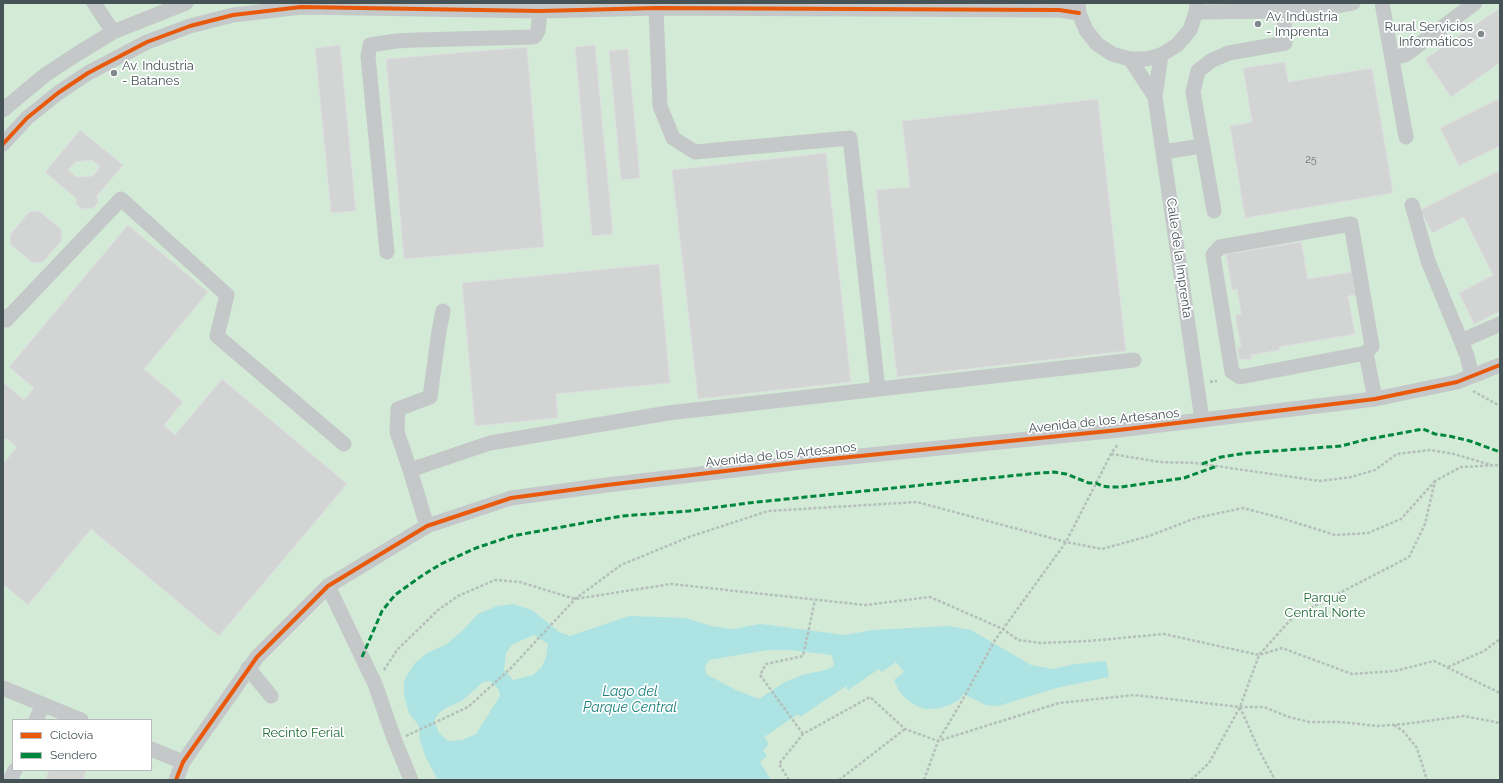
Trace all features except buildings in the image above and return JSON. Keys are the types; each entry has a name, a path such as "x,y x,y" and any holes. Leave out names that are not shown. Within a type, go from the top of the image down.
{"street":[{"path":"94,3 113,32"},
{"path":"3,110 45,75 113,32 186,3"},
{"path":"3,144 27,118 58,93 88,73 147,42 190,26 233,15 301,7 540,11 656,8 1059,10 1079,8 1086,30 1097,44 1112,54 1130,59 1146,59 1161,55 1177,45 1190,30 1197,7 1284,11 1332,7 1353,3"},
{"path":"1382,3 1406,137"},
{"path":"1392,58 1405,55 1475,3"},
{"path":"656,8 660,106 673,138 696,152 850,138 878,389"},
{"path":"387,252 368,56 370,45 409,40 532,37 535,36 538,31 540,11"},
{"path":"1214,211 1193,92 1198,72 1212,60 1229,53 1285,43 1284,11"},
{"name":"Calle de la Imprenta","path":"1161,55 1155,97 1202,420"},
{"name":"Calle de la Imprenta","path":"1130,59 1155,97"},
{"path":"1163,152 1202,146"},
{"path":"3,316 6,320 121,199 228,295 217,336 344,444"},
{"path":"1412,205 1428,260 1467,356 1472,376"},
{"path":"1366,354 1240,377 1232,372 1213,254 1220,247 1351,224 1372,346 1366,354 1375,399"},
{"path":"427,526 397,432 398,409 430,397 439,331 444,311"},
{"path":"1461,341 1500,324"},
{"path":"410,470 490,443 668,413 1134,360"},
{"name":"Avenida de los Artesanos","path":"176,780 183,762 248,668 256,658 328,586 427,526 511,498 810,461 1118,430 1375,399 1457,382 1500,365"},
{"path":"328,586 375,684 411,780"},
{"path":"248,668 272,696"},
{"path":"3,688 79,719"},
{"path":"36,719 42,704"},
{"path":"152,749 183,762"},
{"path":"10,780 14,771"}],"path":[{"path":"1457,382 1500,406"},
{"path":"924,780 938,741 995,640 1066,542 1111,454 1120,442 1118,430"},
{"path":"1111,454 1160,462 1195,463 1320,481 1352,477 1375,470 1397,454 1430,450 1454,454 1493,466"},
{"path":"417,731 468,707 511,668 575,599 621,565 689,537 768,511 917,502 1066,542 1102,549 1149,536 1196,518 1243,508 1281,518 1335,536 1368,532 1401,519 1435,482 1461,467 1500,465"},
{"path":"1192,780 1209,764 1240,707 1258,655 1293,617 1408,557 1425,524 1435,482"},
{"path":"375,684 397,650 438,610 458,596 495,580 520,582 575,599 671,584 865,605 930,597 1003,629 1018,640 1041,644 1164,634 1258,655 1282,648 1352,674 1395,671 1434,661 1500,693"},
{"path":"803,734 760,675 766,664 803,656 815,600"},
{"path":"1447,668 1484,651 1500,639"},
{"path":"789,780 779,764 803,734 870,697 905,729 938,741 1058,702 1134,695 1240,707 1264,707 1289,717 1310,722 1342,722 1377,726 1464,716 1500,723"},
{"path":"1240,707 1259,750 1275,780"},
{"path":"1394,725 1403,731 1417,748 1427,780"},
{"path":"839,780 905,729"}],"green space":[{"path":"3,3 1500,3 1500,780 3,780"}],"water":[{"name":"Lago del Parque Central","path":"513,604 532,610 559,632 570,636 629,616 686,618 711,626 733,629 761,624 845,635 873,630 948,626 971,630 1031,665 1053,669 1076,664 1106,661 1109,677 1056,688 998,706 986,705 963,694 960,699 950,705 940,708 925,709 916,706 906,699 899,691 894,680 904,672 896,662 882,672 879,669 848,690 846,686 800,717 798,714 764,737 769,744 763,750 767,756 760,762 771,780 438,780 425,756 420,740 419,726 409,713 404,695 404,681 414,664 427,653 447,644 478,614 497,606","holes":["534,635 548,644 546,657 542,667 533,675 513,680 504,670 506,653 513,644","768,650 790,650 832,655 834,666 825,670 802,675 785,682 759,699 736,690 706,674 705,667 709,660","491,681 499,690 500,696 476,734 462,740 448,741 439,733 434,721 438,714 446,708 463,700 483,682"]}],"marked path":[{"path":"1202,464 1221,457 1247,453 1341,446 1364,440 1423,429 1435,434 1470,441 1500,452"},
{"path":"362,657 382,611 395,595 441,564 476,548 512,536 622,516 689,511 748,503 1029,474 1054,472 1066,474 1089,483 1096,483 1102,486 1121,487 1184,478 1217,466"}],"cycle path":[{"path":"3,144 27,118 58,93 88,73 147,42 190,26 233,15 301,7 540,11 656,8 1059,10 1079,13"},
{"path":"176,780 183,762 257,657 328,586 427,526 511,498 810,461 1119,430 1375,399 1457,382 1500,365"}],"place":[{"name":"Av. Industria - Imprenta","path":"1258,24"},
{"name":"Rural Servicios Informáticos","path":"1481,34"},
{"name":"Av. Industria - Batanes","path":"114,73"}],"park label":[{"name":"Parque Central Norte","path":"1325,606"},
{"name":"Recinto Ferial","path":"303,733"}]}
